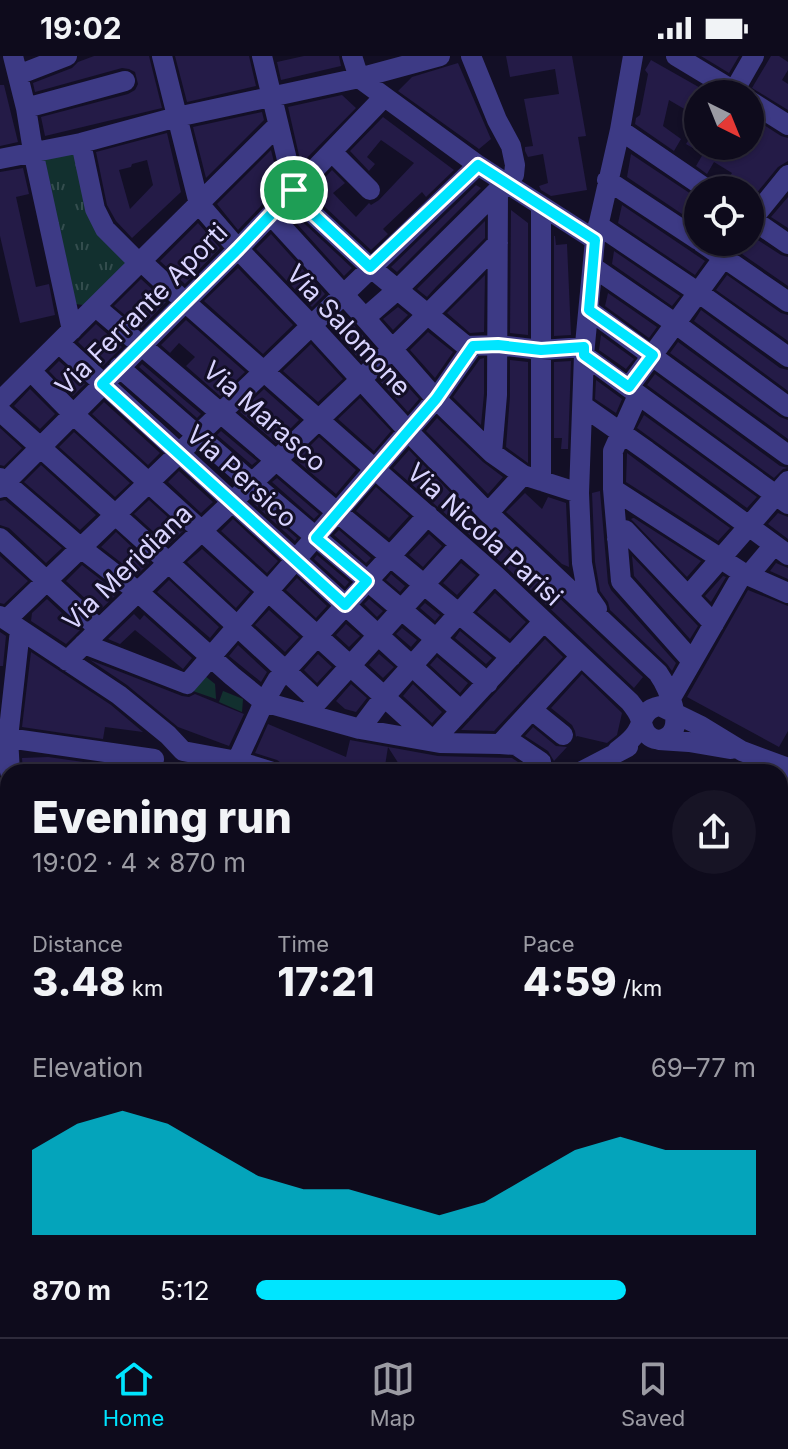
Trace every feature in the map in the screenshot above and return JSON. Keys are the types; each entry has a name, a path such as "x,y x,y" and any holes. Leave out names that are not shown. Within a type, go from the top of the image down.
{"street":[{"path":"66,337 26,108 11,64 67,56"},
{"name":"Via Salomone","path":"162,56 199,204 360,380 488,513 658,673 666,684 672,706"},
{"path":"262,56 298,200 427,316 466,346 584,351 634,391 784,493 749,527 688,596"},
{"path":"352,56 373,88 478,165 502,187 596,233 699,293 788,357"},
{"path":"0,159 81,143 272,96 373,88 440,56"},
{"path":"365,318 514,175 511,146 471,56"},
{"path":"605,623 588,596 582,563 579,493 584,351 596,233 620,130 633,56"},
{"path":"676,56 716,80"},
{"path":"746,80 754,56"},
{"path":"26,108 125,81"},
{"name":"Via Ferrante Aporti","path":"2,483 332,152 373,88"},
{"path":"764,110 788,125"},
{"path":"0,401 278,125"},
{"path":"620,130 687,176"},
{"name":"Via Nicola Parisi","path":"81,143 95,209 105,229 494,574 630,702 642,722"},
{"path":"332,152 370,190"},
{"path":"9,764 4,737 9,622 47,581 478,165"},
{"path":"764,204 787,176"},
{"path":"607,180 684,231"},
{"path":"492,453 497,395 498,243 502,187"},
{"path":"488,513 532,478 541,350 541,205"},
{"path":"271,215 436,399 492,453 532,478 579,493"},
{"path":"764,228 788,244"},
{"name":"Via Meridiana","path":"67,661 320,420 498,243"},
{"path":"692,661 621,581 613,451 634,391 653,355 726,256"},
{"path":"737,256 788,302"},
{"path":"593,267 788,407"},
{"name":"Via Marasco","path":"96,307 511,657"},
{"path":"589,310 788,455"},
{"name":"Via Persico","path":"66,337 102,384 461,711"},
{"path":"84,644 187,684 376,470 436,399 473,346"},
{"path":"119,367 488,683"},
{"path":"31,371 73,414 433,741"},
{"path":"583,406 781,550 746,574 714,624 692,661 672,706 675,728 669,736 633,744 594,764"},
{"path":"0,411 238,627 313,707"},
{"path":"2,483 138,592 264,702 313,707 360,729 433,741 516,745 541,762"},
{"path":"613,489 746,574 788,593"},
{"path":"237,761 264,702 281,675 428,515"},
{"path":"617,539 625,530 714,624"},
{"path":"0,538 99,629"},
{"path":"313,707 460,545"},
{"path":"360,729 384,697 494,574"},
{"path":"9,622 119,695 157,725 183,751"},
{"path":"433,741 543,622"},
{"path":"500,744 581,656"},
{"path":"617,751 635,736 646,713 655,707 672,706 742,751 771,764"},
{"path":"532,710 563,735"},
{"path":"642,722 649,736 659,739 742,751"},
{"path":"4,737 114,763"},
{"path":"161,764 166,750 246,764"}],"green space":[{"path":"76,152 129,263 83,305 76,304 42,159"},
{"path":"205,676 215,684 216,699 193,691"},
{"path":"223,691 243,699 242,712 219,702"}],"building":[{"path":"94,56 149,56 162,108 45,136 41,117 135,90 138,84 135,72 122,68 35,92 33,83"},
{"path":"175,56 249,56 256,86 187,102"},
{"path":"304,56 339,56 341,66 281,80 277,62"},
{"path":"506,56 572,56 586,136 578,137 587,190 551,196 541,190 539,186 548,183 543,154 528,157 525,151 525,147 533,146 524,99 559,94 555,69 510,77"},
{"path":"701,56 739,56 729,73"},
{"path":"771,56 779,56 788,62 788,70 782,80 788,84 788,110 764,95 764,80 757,80"},
{"path":"651,60 686,80 684,109 669,100 663,126 681,139 674,151 635,124 640,115 648,74 645,70"},
{"path":"458,63 491,139 479,149 398,91 412,77"},
{"path":"0,85 4,85 18,142 0,146"},
{"path":"342,95 356,108 301,164 288,107"},
{"path":"262,112 264,120 206,178 193,127"},
{"path":"383,117 454,170 426,197 422,192 383,229 388,234 371,250 310,193 332,170 345,183 333,193 356,217 369,203 371,205 379,200 414,163 381,140 367,157 375,164 369,171 350,151"},
{"path":"764,125 788,138 788,161 778,167 764,184 764,176 730,176 732,173 714,162 707,174 696,166 700,160 764,160"},
{"path":"167,133 181,192 132,238 116,221 107,205 96,152","holes":["147,160 153,185 130,209 119,170"]},
{"path":"271,150 280,186 238,230 217,204"},
{"path":"631,154 684,189 684,211 682,214 627,177"},
{"path":"23,168 29,194 16,197 36,287 49,284 55,315 20,323 0,236 0,172"},
{"path":"476,185 481,188 397,272 391,267"},
{"path":"788,197 788,228 771,217"},
{"path":"622,205 684,247 684,256 698,256 705,261 695,275 618,223"},
{"path":"511,210 528,223 528,335 510,333"},
{"path":"292,212 352,268 344,276 289,215"},
{"path":"485,221 485,238 427,297 417,289"},
{"path":"198,223 220,248 185,284 160,261"},
{"path":"271,234 325,294 312,307 256,249"},
{"path":"554,236 556,245 567,244 571,335 554,336"},
{"path":"764,244 788,257 788,286 745,256 764,256"},
{"path":"614,251 680,296 672,306 612,264"},
{"path":"238,268 293,325 263,354 204,301"},
{"path":"485,275 484,332 470,333 447,313"},
{"path":"727,275 788,315 788,341 716,290"},
{"path":"141,279 166,302 141,328 114,306"},
{"path":"608,293 657,327 649,338 605,306"},
{"path":"398,307 408,315 393,330 383,319"},
{"path":"701,310 780,368 788,370 788,391 694,321"},
{"path":"343,313 374,348 361,361 330,326"},
{"path":"186,320 245,372 220,396 186,366 195,357 179,343 170,353 161,345"},
{"path":"96,324 122,347 103,366 78,342"},
{"path":"428,332 453,352 435,378 410,350"},
{"path":"601,335 634,359 626,369 599,350"},
{"path":"678,342 788,420 788,439 670,353"},
{"path":"311,344 343,379 318,402 283,371"},
{"path":"484,358 481,425 453,397 480,359"},
{"path":"510,360 528,362 528,463 506,447"},
{"path":"59,361 85,384 73,396 49,371"},
{"path":"571,361 568,449 561,449 562,438 554,438 554,362"},
{"path":"142,364 201,414 197,418 139,367"},
{"path":"391,368 419,399 408,412 379,380"},
{"path":"655,374 780,466 788,468 774,478 647,385"},
{"path":"596,380 622,399 616,413 595,399"},
{"path":"30,389 55,414 40,429 14,406"},
{"path":"264,389 299,420 276,443 240,412"},
{"path":"360,398 391,431 374,451 338,419"},
{"path":"104,402 160,453 148,465 92,414"},
{"path":"644,415 757,497 747,508 637,428"},
{"path":"437,418 503,477 488,494 426,431"},
{"path":"0,428 22,448 4,466 0,465"},
{"path":"221,431 257,461 252,465 217,435"},
{"path":"74,432 130,483 115,497 59,447"},
{"path":"319,437 356,470 336,494 296,460"},
{"path":"409,450 479,522 643,677 634,688 503,564 393,468"},
{"path":"627,453 730,528 718,541 626,482"},
{"path":"41,465 96,515 80,530 24,482"},
{"path":"179,471 213,502 201,513 168,482"},
{"path":"277,478 319,514 314,519 272,482"},
{"path":"376,487 409,516 389,538 356,511"},
{"path":"600,491 608,583 676,663 672,671 610,610 600,591 595,562 592,493"},
{"path":"525,493 542,509 548,497 566,503 569,567 506,512"},
{"path":"5,500 62,548 46,563 9,528 0,525 0,501"},
{"path":"149,500 183,531 168,545 134,514"},
{"path":"253,500 297,538 295,541 254,504"},
{"path":"778,513 788,517 788,539 768,524"},
{"path":"633,518 701,561 687,577"},
{"path":"233,519 278,561 267,573 221,531"},
{"path":"339,530 371,558 366,563 334,535"},
{"path":"116,532 149,563 137,575 101,547"},
{"path":"429,534 442,546 423,567 409,555"},
{"path":"202,549 250,592 236,608 187,562"},
{"path":"317,555 349,582 345,587 314,559"},
{"path":"0,556 28,581 4,604 0,603"},
{"path":"632,556 698,626 690,639 634,576"},
{"path":"461,563 476,575 457,595 443,583"},
{"path":"776,563 788,568 788,579 770,571"},
{"path":"82,565 118,593 99,611 66,581"},
{"path":"391,574 405,586 400,592 386,580"},
{"path":"723,576 726,577 711,602 705,596"},
{"path":"297,578 327,606 316,618 286,590"},
{"path":"169,580 219,627 210,638 157,592"},
{"path":"748,590 788,606 788,731 779,747 687,697"},
{"path":"495,593 526,622 510,639 477,612"},
{"path":"47,599 80,630 66,644 31,621 32,613"},
{"path":"369,599 383,611 377,617 364,604"},
{"path":"425,603 440,615 435,621 420,608"},
{"path":"269,610 299,637 285,652 255,625"},
{"path":"134,614 140,620 144,615 192,658 183,669 135,630 120,644 108,639"},
{"path":"346,624 360,636 349,647 336,635"},
{"path":"402,628 417,640 411,647 396,634"},
{"path":"460,631 492,658 486,664 455,638"},
{"path":"0,632 6,636 3,666 0,666"},
{"path":"545,639 563,657 494,731 461,730"},
{"path":"238,645 267,672 261,682 229,656"},
{"path":"31,652 111,705 143,732 105,727 103,739 22,727"},
{"path":"318,654 332,667 317,683 304,670"},
{"path":"379,654 394,667 383,678 369,665"},
{"path":"437,657 468,683 460,693 430,665"},
{"path":"90,660 182,696 195,694 244,714 229,746 178,727 127,685"},
{"path":"582,674 622,713 617,735 607,743 576,737 572,725 551,708"},
{"path":"351,684 367,698 356,712 345,709 336,701"},
{"path":"413,684 442,712 432,723 403,696"},
{"path":"268,724 346,757 350,740 438,756 512,758 521,764 399,764 388,747 385,764 283,764 255,753"},
{"path":"533,727 556,746 567,747 554,761 548,751 525,736"},
{"path":"48,757 98,764 22,764 22,758"}],"route":[{"path":"478,165 595,240 589,310 653,355 629,387 584,355 584,347 541,350 498,345 473,346 436,399 316,538 367,581 345,605 102,384 294,190 298,200 370,267 478,165"}]}
